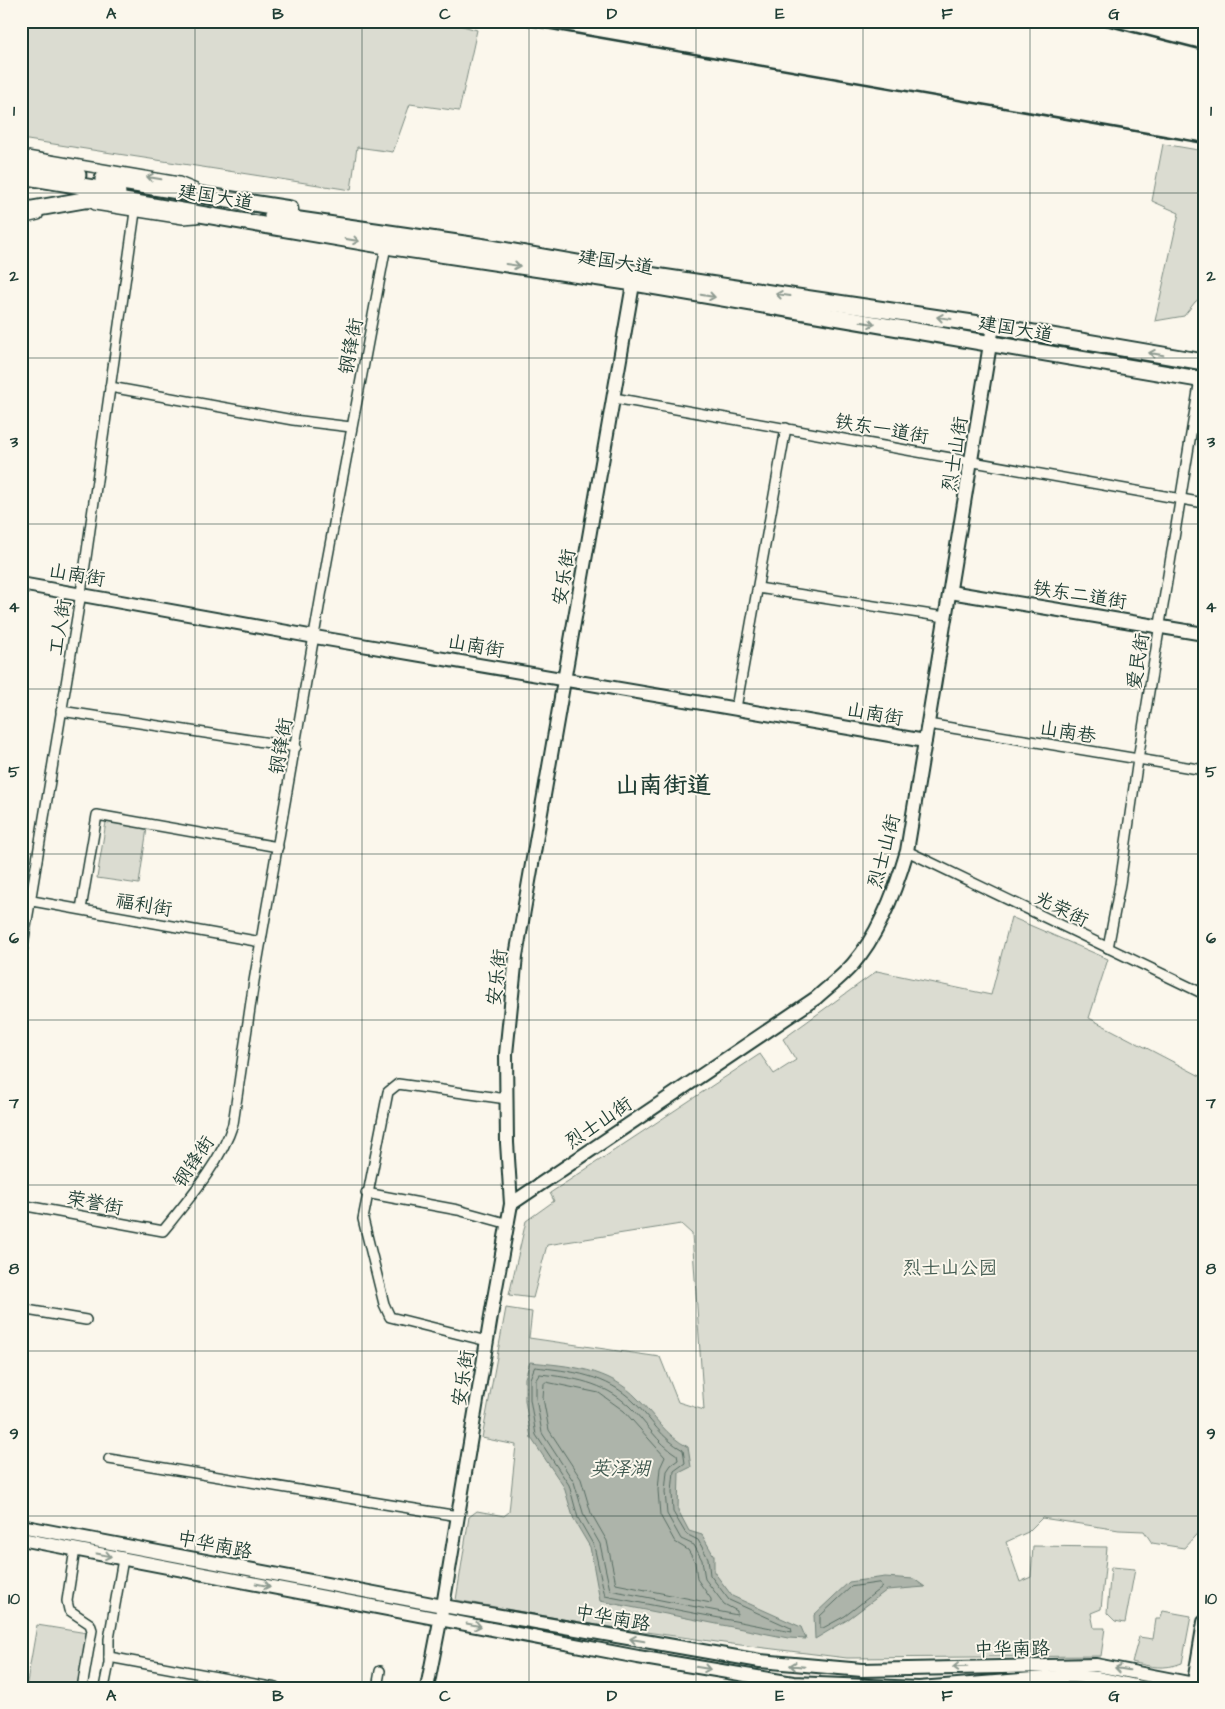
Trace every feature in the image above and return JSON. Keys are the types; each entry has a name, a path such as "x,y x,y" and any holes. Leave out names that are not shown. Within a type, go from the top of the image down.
{"highway":[{"path":"21,166 403,227 485,247"},
{"name":"建国大道","path":"21,176 348,228 485,247 635,278 991,344 1202,379"},
{"name":"建国大道","path":"21,211 84,200 112,199 142,208 219,217 386,246 993,326 1204,362"}],"main road":[{"name":"安乐街","path":"428,1688 487,1341 509,1224 511,1204 507,1143 506,1054 516,956 635,278"},
{"name":"烈士山街","path":"511,1204 835,982 854,964 884,912 898,882 907,851 993,326"},
{"name":"山南街","path":"21,584 81,593 315,637 925,740"},
{"name":"铁东二道街","path":"950,592 1159,625 1204,634"},
{"name":"中华南路","path":"21,1526 442,1613 638,1657 793,1683 919,1688 1070,1676 1146,1688"},
{"name":"中华南路","path":"21,1539 123,1559 442,1613 760,1662 862,1670 1096,1665 1197,1686"},
{"path":"1197,1686 1204,1622"},
{"path":"919,1688 924,1668"}],"street":[{"path":"21,155 179,182 217,197"},
{"path":"21,219 94,205 142,208"},
{"name":"工人街","path":"21,957 26,900 81,593 110,387 142,208"},
{"name":"钢锋街","path":"163,1231 215,1164 226,1144 233,1124 261,942 351,427 386,246"},
{"name":"爱民街","path":"1108,948 1120,884 1159,625 1202,379"},
{"path":"110,387 293,420 351,427"},
{"name":"铁东一道街","path":"614,398 972,460 1204,503"},
{"path":"736,708 786,428"},
{"path":"758,588 945,617"},
{"path":"61,711 296,747"},
{"name":"山南巷","path":"928,724 1204,770"},
{"path":"81,909 97,815 278,847"},
{"name":"光荣街","path":"907,851 1204,994"},
{"name":"福利街","path":"26,900 261,942"},
{"path":"487,1341 390,1317 384,1304 382,1289 363,1219 366,1193 388,1092 398,1084 507,1100"},
{"path":"366,1193 458,1210 509,1224"},
{"name":"荣誉街","path":"21,1205 163,1231"},
{"path":"21,1309 86,1320"},
{"path":"110,1459 458,1516"},
{"path":"74,1549 67,1601 68,1610 74,1616 86,1621 92,1630 82,1688"},
{"path":"104,1688 109,1657 109,1639 123,1559"},
{"path":"109,1657 276,1688"},
{"path":"377,1688 380,1671"}],"green space":[{"path":"21,21 445,21 477,30 459,111 410,104 393,152 357,147 351,190 21,139"},
{"path":"1163,144 1204,151 1204,295 1195,302 1184,316 1155,321 1179,213 1152,201"},
{"path":"106,822 147,828 139,884 97,878"},
{"name":"烈士山公园","path":"1011,917 1108,959 1089,1018 1204,1078 1204,1526 1184,1548 1152,1543 1144,1531 1119,1530 1042,1518 1028,1532 1006,1542 1020,1582 1031,1577 1033,1546 1107,1547 1101,1609 1091,1613 1094,1628 1105,1628 1101,1656 847,1658 590,1624 456,1600 469,1517 477,1511 504,1516 509,1512 516,1445 482,1438 506,1308 532,1312 529,1338 660,1357 678,1402 704,1410 692,1234 681,1224 547,1245 533,1298 509,1295 526,1221 554,1201 550,1193 760,1054 774,1074 796,1060 783,1039 877,971 991,995"},
{"path":"1111,1567 1135,1569 1125,1623 1115,1621 1107,1613"},
{"path":"1163,1611 1191,1616 1182,1663 1157,1667 1132,1662 1139,1637 1153,1639 1156,1619 1160,1619"},
{"path":"37,1625 87,1633 78,1688 26,1688"}],"water":[{"name":"英泽湖","path":"530,1362 588,1370 614,1381 627,1389 673,1437 688,1447 691,1467 679,1473 678,1510 689,1531 702,1535 714,1556 714,1572 732,1596 801,1627 806,1639 788,1638 600,1601 590,1547 574,1520 564,1487 531,1438 525,1400 525,1378"},
{"path":"885,1577 914,1579 925,1587 887,1590 847,1620 815,1639 814,1615 849,1582"}],"railway":[{"path":"505,21 1204,143"},
{"path":"1090,21 1204,50"}],"district":[{"name":"山南街道","path":"663,785"}]}
